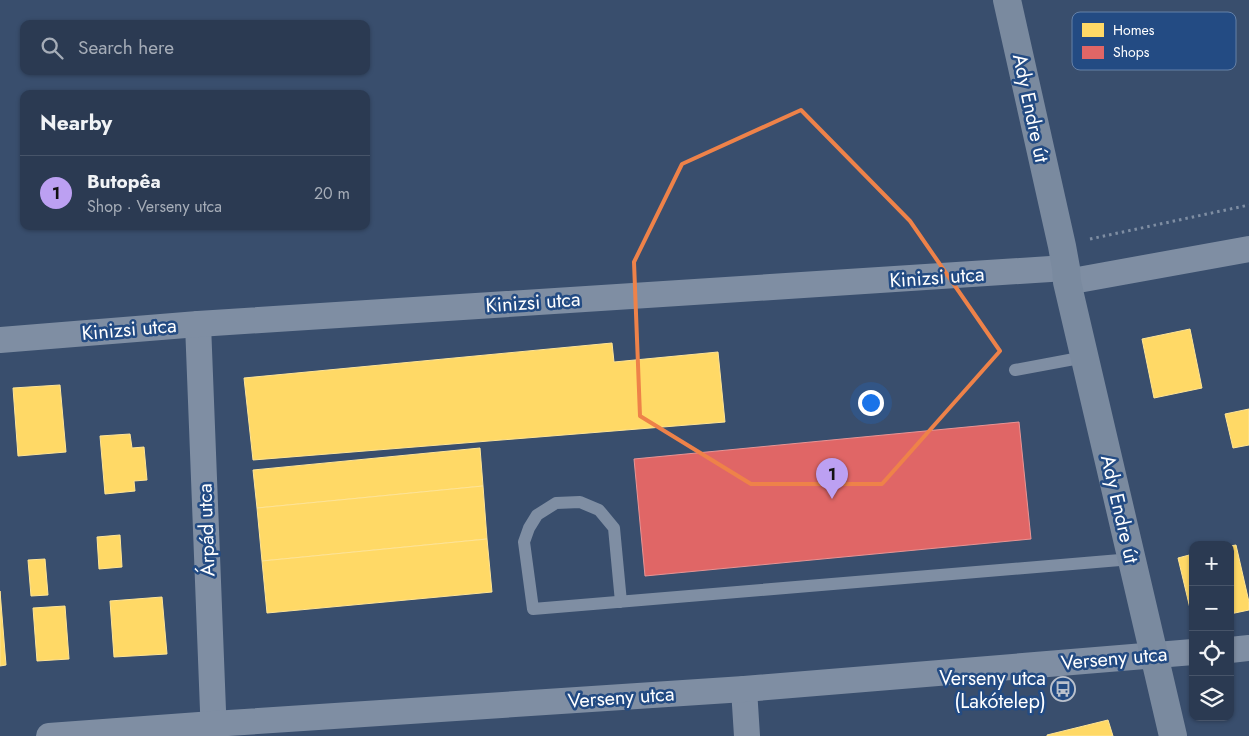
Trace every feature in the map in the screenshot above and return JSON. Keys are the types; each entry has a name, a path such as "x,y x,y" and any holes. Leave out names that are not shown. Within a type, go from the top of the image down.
{"street":[{"name":"Ady Endre út","path":"1007,0 1085,357 1173,736"},
{"name":"Kinizsi utca","path":"0,340 198,324 1014,272 1065,265 1249,249"},
{"name":"Árpád utca","path":"198,324 213,730"},
{"path":"1234,650 1249,648"},
{"name":"Verseny utca","path":"49,736 213,730 1189,652"},
{"path":"744,689 747,736"}],"lane":[{"path":"1016,370 1085,357"},
{"path":"621,602 614,528 599,510 580,502 556,503 537,515 529,528 524,542 533,609 621,602 1132,559"}],"path":[{"path":"1065,265 1249,205"}],"highlighted area":[{"path":"801,110 910,221 1000,351 882,484 751,484 640,416 634,262 682,164"}],"building: Homes":[{"path":"1190,329 1202,388 1154,398 1142,339"},
{"path":"612,343 614,362 718,352 725,422 253,460 244,378"},
{"path":"60,385 66,452 18,456 13,388"},
{"path":"1249,409 1249,445 1233,448 1225,414"},
{"path":"130,434 132,448 144,447 147,480 134,481 135,491 105,494 100,436"},
{"path":"480,448 483,486 257,508 253,470"},
{"path":"483,486 487,539 262,561 257,508"},
{"path":"120,535 122,567 99,569 97,537"},
{"path":"487,539 492,592 267,613 262,561"},
{"path":"1234,545 1236,545 1249,602 1249,610 1234,613 1234,586"},
{"path":"1189,555 1189,604 1178,558"},
{"path":"45,559 48,595 31,596 28,560"},
{"path":"0,591 6,665 0,666"},
{"path":"162,597 167,654 114,657 110,601"},
{"path":"65,606 69,659 37,661 33,608"},
{"path":"1108,720 1113,736 1047,736 1047,735"}],"building: Shops":[{"path":"1019,422 1031,539 645,576 634,459"}],"place":[{"name":"Butopêa","path":"832,499"},
{"name":"Verseny utca (Lakótelep)","path":"1063,689"}]}
